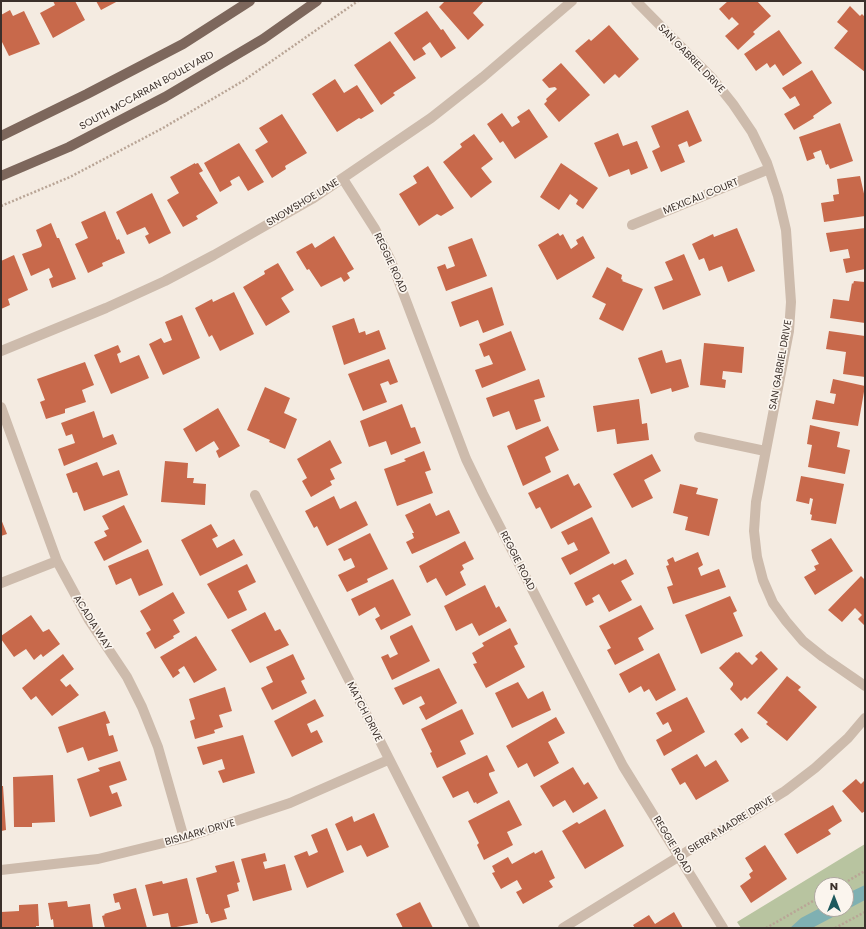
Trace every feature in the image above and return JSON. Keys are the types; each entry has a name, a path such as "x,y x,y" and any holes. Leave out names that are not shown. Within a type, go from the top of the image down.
{"main road":[{"path":"1,136 87,94 183,44 250,1"},
{"name":"SOUTH MCCARRAN BOULEVARD","path":"1,176 69,147 165,97 263,39 317,1"}],"street":[{"name":"SNOWSHOE LANE","path":"1,351 106,308 165,281 265,227 343,179 431,118 483,77 572,1"},
{"name":"SAN GABRIEL DRIVE","path":"636,1 713,79 733,104 752,132 769,169 786,230 791,302 789,331 756,502 754,531 757,557 763,580 773,603 786,621 803,641 823,657 865,686"},
{"name":"MEXICALI COURT","path":"632,225 769,169"},
{"name":"REGGIE ROAD","path":"343,179 375,229 391,261 466,459 483,494 623,766 722,928"},
{"name":"ACADIA WAY","path":"1,406 57,561 89,620 127,677 142,708 158,747 184,838"},
{"path":"699,437 765,450"},
{"name":"MATCH DRIVE","path":"255,495 388,760 475,928"},
{"path":"1,583 57,561"},
{"name":"SIERRA MADRE DRIVE","path":"563,928 785,791 816,768 848,738 865,718"},
{"name":"BISMARK DRIVE","path":"1,870 98,859 184,838 290,803 388,760"}],"path":[{"path":"1,206 70,177 163,128 243,81 358,1"},
{"path":"854,877 865,871"},
{"path":"766,928 814,901"},
{"path":"835,928 865,912"}],"green space":[{"path":"865,844 865,927 741,928 737,922"}],"water":[{"path":"865,885 865,900 854,906 854,890"},
{"path":"814,911 814,917 833,917 814,927 790,928 801,918"}],"building":[{"path":"53,1 75,1 85,20 53,38 40,13 55,5"},
{"path":"96,1 118,1 101,10"},
{"path":"445,1 484,1 473,13 484,25 468,40 439,7"},
{"path":"728,1 757,1 771,16 753,32 755,34 738,50 725,36 739,24 732,17 729,20 719,9"},
{"path":"850,6 860,16 862,14 865,17 865,72 834,48 848,31 837,22"},
{"path":"10,10 13,16 24,11 40,44 9,56 1,40 1,15"},
{"path":"427,11 441,30 443,29 456,48 441,58 430,42 422,48 426,54 414,61 394,33"},
{"path":"609,25 639,59 619,78 615,74 604,84 575,51 589,39 591,41"},
{"path":"779,30 802,63 783,76 775,64 770,68 767,63 756,71 744,54"},
{"path":"390,41 416,78 393,93 395,95 381,105 354,65"},
{"path":"561,63 590,95 559,122 544,104 547,101 546,99 557,89 555,87 549,88 542,80"},
{"path":"812,70 832,103 813,116 814,118 794,130 784,114 800,105 795,96 790,99 782,88"},
{"path":"335,79 344,93 357,85 374,111 361,119 359,118 337,132 312,94"},
{"path":"529,109 548,137 515,159 503,141 500,143 487,124 502,113 512,127 520,122 517,117"},
{"path":"688,110 702,141 689,147 687,141 678,145 685,162 661,172 652,151 660,147 651,126"},
{"path":"282,114 307,153 285,166 286,169 272,178 255,150 268,142 259,128"},
{"path":"840,123 853,161 830,169 828,164 826,165 821,150 813,153 815,158 807,161 799,137"},
{"path":"618,133 623,146 637,141 648,168 631,175 629,169 609,177 594,143"},
{"path":"474,134 493,159 481,168 492,182 471,198 443,162 462,147 460,144"},
{"path":"239,143 264,182 248,191 239,176 230,181 232,185 220,192 204,163"},
{"path":"195,163 198,163 203,171 199,173 218,203 196,216 198,219 183,227 167,200 179,193 170,177"},
{"path":"561,163 598,188 583,209 576,204 578,200 570,194 559,210 540,197"},
{"path":"428,166 454,208 441,216 437,214 419,226 399,194 417,183 413,176"},
{"path":"860,176 865,198 865,216 824,222 821,203 834,201 833,195 839,194 837,179"},
{"path":"152,193 171,233 149,244 145,236 149,234 145,227 127,235 116,212"},
{"path":"105,211 117,240 119,239 125,253 102,263 103,266 88,273 75,244 88,238 81,222"},
{"path":"51,223 76,279 52,288 49,279 53,277 49,268 31,276 22,254 41,247 42,245 36,230"},
{"path":"737,228 755,271 728,282 722,266 709,271 704,258 699,260 692,244 713,234 714,237"},
{"path":"865,228 865,269 846,273 843,259 850,258 848,249 830,252 826,233"},
{"path":"558,233 560,236 563,234 571,249 578,244 576,240 583,236 595,258 557,280 538,245"},
{"path":"334,236 354,269 347,273 350,278 344,282 341,277 321,287 309,269 307,270 296,252 312,243 315,248"},
{"path":"472,238 487,276 446,291 437,267 445,264 447,269 455,266 448,247"},
{"path":"684,254 701,295 663,310 654,287 673,280 665,262"},
{"path":"14,255 28,290 8,299 10,305 1,309 1,261"},
{"path":"278,263 294,290 281,298 290,312 266,326 243,287 265,274 264,271"},
{"path":"607,267 622,275 622,281 643,289 623,331 599,319 606,304 592,297"},
{"path":"854,281 865,282 865,323 830,318 833,299 849,301 852,283 853,284"},
{"path":"492,287 504,325 483,333 478,320 460,327 451,302"},
{"path":"234,292 254,334 220,351 212,335 209,337 195,308 212,299 213,302"},
{"path":"182,315 200,358 163,375 149,344 161,338 164,343 172,340 165,322"},
{"path":"354,318 359,333 365,331 366,335 379,330 386,349 344,365 332,326"},
{"path":"511,331 526,370 482,388 475,370 493,364 489,355 484,357 479,344"},
{"path":"829,331 865,336 865,377 843,374 846,352 826,349"},
{"path":"704,343 744,347 742,373 723,371 722,379 726,380 725,388 700,385"},
{"path":"118,345 121,352 117,354 120,363 139,355 149,378 111,394 94,355"},
{"path":"662,350 666,363 681,359 689,387 672,392 671,388 651,394 638,358"},
{"path":"389,359 398,382 390,385 388,381 380,384 387,402 363,411 348,374"},
{"path":"85,362 94,385 82,390 86,402 65,409 65,413 46,419 40,402 45,400 37,379"},
{"path":"539,379 545,397 534,400 541,421 516,430 509,411 493,417 486,398"},
{"path":"833,379 865,386 858,426 812,419 816,400 834,404 836,394 830,393"},
{"path":"265,387 290,398 284,413 297,419 285,449 269,442 270,440 247,430"},
{"path":"639,399 642,424 647,423 649,440 617,444 615,429 597,432 593,406"},
{"path":"402,404 411,428 415,427 421,443 391,455 386,441 369,447 360,421"},
{"path":"218,408 240,446 219,458 216,451 219,449 214,441 196,452 183,429"},
{"path":"94,411 103,438 113,434 117,444 64,466 58,449 75,443 72,434 66,436 61,423"},
{"path":"810,425 840,432 837,447 850,450 845,474 808,467 812,445 807,444"},
{"path":"548,426 559,450 545,457 551,472 523,486 507,446"},
{"path":"330,440 342,463 330,469 335,479 330,481 332,485 311,497 302,481 307,478 297,459"},
{"path":"424,451 431,470 425,472 433,493 397,506 384,469 406,461 404,459"},
{"path":"652,454 661,471 644,480 653,498 632,508 613,474"},
{"path":"165,461 188,463 187,478 194,478 193,483 206,484 205,505 161,502"},
{"path":"97,462 103,476 119,470 128,495 84,511 77,492 73,493 66,474"},
{"path":"568,474 574,486 579,483 592,507 551,529 540,507 536,509 528,493"},
{"path":"801,476 844,484 836,524 811,520 812,515 810,514 813,499 810,498 809,504 796,501"},
{"path":"680,484 698,488 696,494 718,499 709,536 685,530 688,517 673,513"},
{"path":"334,496 340,509 356,501 368,525 327,546 317,526 314,528 305,511"},
{"path":"430,503 436,516 449,510 460,533 412,554 406,542 414,538 412,533 414,533 405,515"},
{"path":"124,505 142,542 104,561 94,542 107,536 104,531 109,529 102,516"},
{"path":"592,517 610,553 570,575 561,558 578,550 574,542 568,545 561,532"},
{"path":"1,519 7,534 1,536"},
{"path":"211,524 218,536 212,539 217,548 234,539 243,555 200,576 181,540"},
{"path":"370,533 388,569 367,579 368,582 347,592 338,575 355,567 351,558 344,561 338,549"},
{"path":"831,538 853,571 815,595 804,577 816,570 814,566 819,564 811,550"},
{"path":"465,541 474,559 462,565 464,569 460,572 466,585 446,596 436,578 427,583 419,566"},
{"path":"148,549 163,585 139,596 131,578 116,585 108,566"},
{"path":"698,552 703,565 698,568 701,576 719,569 726,587 673,604 667,587 673,585 666,566 669,565 667,560 673,557 675,562"},
{"path":"626,559 634,574 621,581 632,600 609,612 599,594 592,598 594,602 586,606 574,583 613,563 614,565"},
{"path":"247,564 256,582 238,591 247,610 228,619 207,584"},
{"path":"861,576 865,580 865,626 858,619 862,615 855,608 842,622 828,610"},
{"path":"393,579 411,615 381,630 375,619 380,616 375,607 359,616 351,599"},
{"path":"485,585 496,608 499,606 507,621 479,636 472,623 456,631 444,606"},
{"path":"173,592 185,613 173,620 180,632 173,636 174,638 155,649 146,633 151,630 140,611"},
{"path":"730,596 737,611 733,613 743,636 701,654 685,615"},
{"path":"641,605 654,629 638,638 644,650 615,665 607,650 611,648 599,626"},
{"path":"265,612 275,631 280,629 289,645 250,663 231,630"},
{"path":"31,615 43,632 49,629 60,644 43,657 41,654 34,660 26,649 14,657 1,639 1,636"},
{"path":"412,625 430,661 392,680 381,657 388,654 390,658 398,654 390,636"},
{"path":"510,628 518,644 514,646 525,667 486,688 473,664 477,663 472,653 484,646 482,643"},
{"path":"196,636 217,670 194,683 184,666 178,670 180,673 173,678 160,657"},
{"path":"761,651 778,669 747,699 745,697 741,701 730,689 733,683 719,668 736,652 739,652 752,665 758,659 755,656"},
{"path":"659,653 676,690 656,701 649,689 644,692 641,686 629,693 619,674"},
{"path":"63,654 74,669 60,680 66,687 70,684 79,695 52,716 36,696 31,700 22,688"},
{"path":"293,654 305,679 301,681 307,693 272,710 261,688 273,682 266,667"},
{"path":"439,668 457,703 426,720 419,707 425,704 421,696 403,705 394,688"},
{"path":"787,676 801,687 798,690 817,707 787,741 766,724 768,722 757,713"},
{"path":"518,682 528,699 543,691 551,710 512,728 495,693"},
{"path":"225,687 232,711 219,715 223,727 214,730 215,733 195,739 190,721 195,719 189,699"},
{"path":"687,697 705,732 664,756 656,740 672,731 668,722 663,725 656,713"},
{"path":"315,699 324,716 307,724 311,733 317,730 323,742 292,757 274,721"},
{"path":"462,709 474,734 460,741 466,754 437,768 430,753 432,752 421,729"},
{"path":"105,711 110,723 106,724 109,736 113,735 118,751 88,761 83,747 67,753 58,727"},
{"path":"556,717 565,733 548,742 559,763 534,777 527,763 518,768 506,746"},
{"path":"742,728 749,738 741,743 734,734"},
{"path":"243,735 255,773 223,783 218,771 225,769 222,759 203,765 197,747"},
{"path":"697,754 705,767 716,760 729,781 696,800 685,782 680,785 671,769"},
{"path":"487,755 495,771 489,773 489,775 498,793 477,804 476,802 474,803 468,791 453,798 442,777"},
{"path":"120,761 127,780 109,786 112,794 117,792 122,806 90,817 77,779 100,771 98,768"},
{"path":"573,767 584,785 588,782 598,798 573,813 565,800 553,807 540,786"},
{"path":"53,775 55,822 32,823 32,827 14,827 13,777"},
{"path":"856,779 861,784 865,780 865,811 862,813 842,791"},
{"path":"1,786 3,786 6,830 1,831"},
{"path":"509,800 522,825 507,832 513,845 484,860 477,845 479,843 468,821"},
{"path":"833,805 842,821 828,830 831,834 797,854 784,834"},
{"path":"605,809 624,846 585,869 562,831 577,822 579,824"},
{"path":"374,813 389,847 367,857 361,845 347,851 335,824 352,816 354,822"},
{"path":"327,828 344,872 307,888 294,856 307,851 309,856 318,852 311,835"},
{"path":"765,845 787,879 751,903 740,886 751,878 749,874 753,871 745,858"},
{"path":"542,850 555,878 549,881 553,887 523,904 516,892 522,889 517,880 501,889 492,873 495,872 492,866 508,857 512,864 534,852 535,854"},
{"path":"265,853 267,861 263,862 265,869 285,864 292,890 253,901 241,859"},
{"path":"234,861 240,882 237,883 239,891 227,895 230,907 224,909 227,919 211,923 208,914 206,914 196,878 217,872 215,866"},
{"path":"187,878 198,923 171,928 168,913 153,916 145,885 162,881 163,884"},
{"path":"136,888 147,928 105,928 102,916 121,909 119,902 115,903 113,894"},
{"path":"67,901 68,907 90,904 93,928 54,928 48,903"},
{"path":"420,902 433,928 403,928 396,914"},
{"path":"38,904 39,926 36,926 36,928 1,928 1,912 19,911 19,905"},
{"path":"674,912 683,928 635,928 633,925 649,915 655,924"}]}
